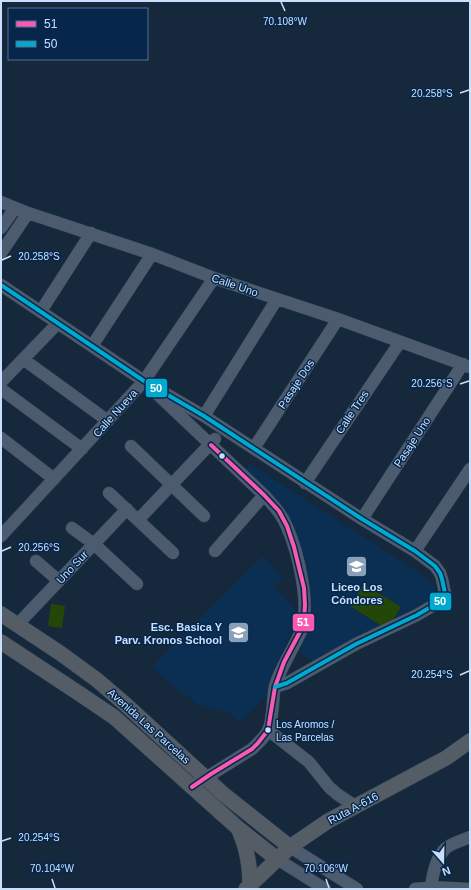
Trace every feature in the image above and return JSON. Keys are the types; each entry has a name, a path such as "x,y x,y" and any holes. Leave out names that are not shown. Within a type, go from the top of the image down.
{"main road":[{"name":"Avenida Las Parcelas","path":"1,614 60,653 97,680 205,778 241,809 290,847"},
{"name":"Avenida Las Parcelas","path":"1,642 114,718 239,829 277,859"},
{"name":"Ruta A-616","path":"248,887 290,847 328,821 446,758 470,741"},
{"path":"239,829 246,847 250,865 248,887"}],"street":[{"name":"Calle Uno","path":"1,202 28,213 152,254 214,278 338,319 466,365"},
{"path":"1,228 15,208"},
{"path":"1,253 28,213"},
{"path":"42,311 91,233"},
{"path":"92,346 152,254"},
{"name":"Calle Nueva","path":"1,536 152,372 214,278"},
{"path":"1,284 144,381 204,416 305,483 415,551 435,566 440,573 446,598 417,615 356,644 287,683 275,687"},
{"path":"204,416 277,299"},
{"name":"Pasaje Dos","path":"254,448 338,319"},
{"path":"1,382 58,323"},
{"name":"Calle Tres","path":"305,483 400,342"},
{"path":"23,359 108,421"},
{"name":"Pasaje Uno","path":"362,519 466,365"},
{"path":"144,381 162,400 213,441 226,459 279,511 287,526 304,588 304,619 301,630 284,662 275,687 268,730 252,749 192,787"},
{"path":"1,389 82,449"},
{"path":"204,416 213,441"},
{"path":"1,438 54,479"},
{"path":"138,520 213,441"},
{"path":"131,446 204,516"},
{"path":"415,551 470,469"},
{"path":"109,492 172,553"},
{"path":"215,551 264,495"},
{"name":"Uno Sur","path":"17,625 127,509"},
{"path":"72,528 94,544 137,584"},
{"path":"36,561 59,581"},
{"path":"268,730 309,762 333,791 355,806"},
{"path":"431,887 433,873 438,859 447,847 470,837"},
{"path":"290,847 357,889"},
{"path":"277,859 325,889"},
{"path":"415,889 431,887 457,887 469,889"}],"shaded area":[{"name":"Liceo Los Cóndores","path":"250,464 432,581 440,598 319,666 296,650 305,634 299,553 245,471"},
{"name":"Esc. Basica Y Parv. Kronos School","path":"263,556 283,577 274,586 297,612 295,624 271,677 267,696 240,722 229,713 211,709 196,703 165,680 153,666"}],"green space":[{"path":"364,584 401,607 387,629 350,606"},
{"path":"51,604 65,606 62,628 48,626"}],"transit line":[{"name":"50","path":"1,285 144,381 204,416 362,519 415,551 435,566 440,573 446,598 417,615 356,644 287,683 275,687"},
{"name":"51","path":"192,787 252,749 268,730 275,687 284,662 301,630 304,619 305,605 304,588 294,547 287,526 279,511 211,445"}],"place":[{"name":"Liceo Los Cóndores","path":"357,567"},
{"name":"Esc. Basica Y Parv. Kronos School","path":"238,633"},
{"name":"Los Aromos / Las Parcelas","path":"268,730"}]}
